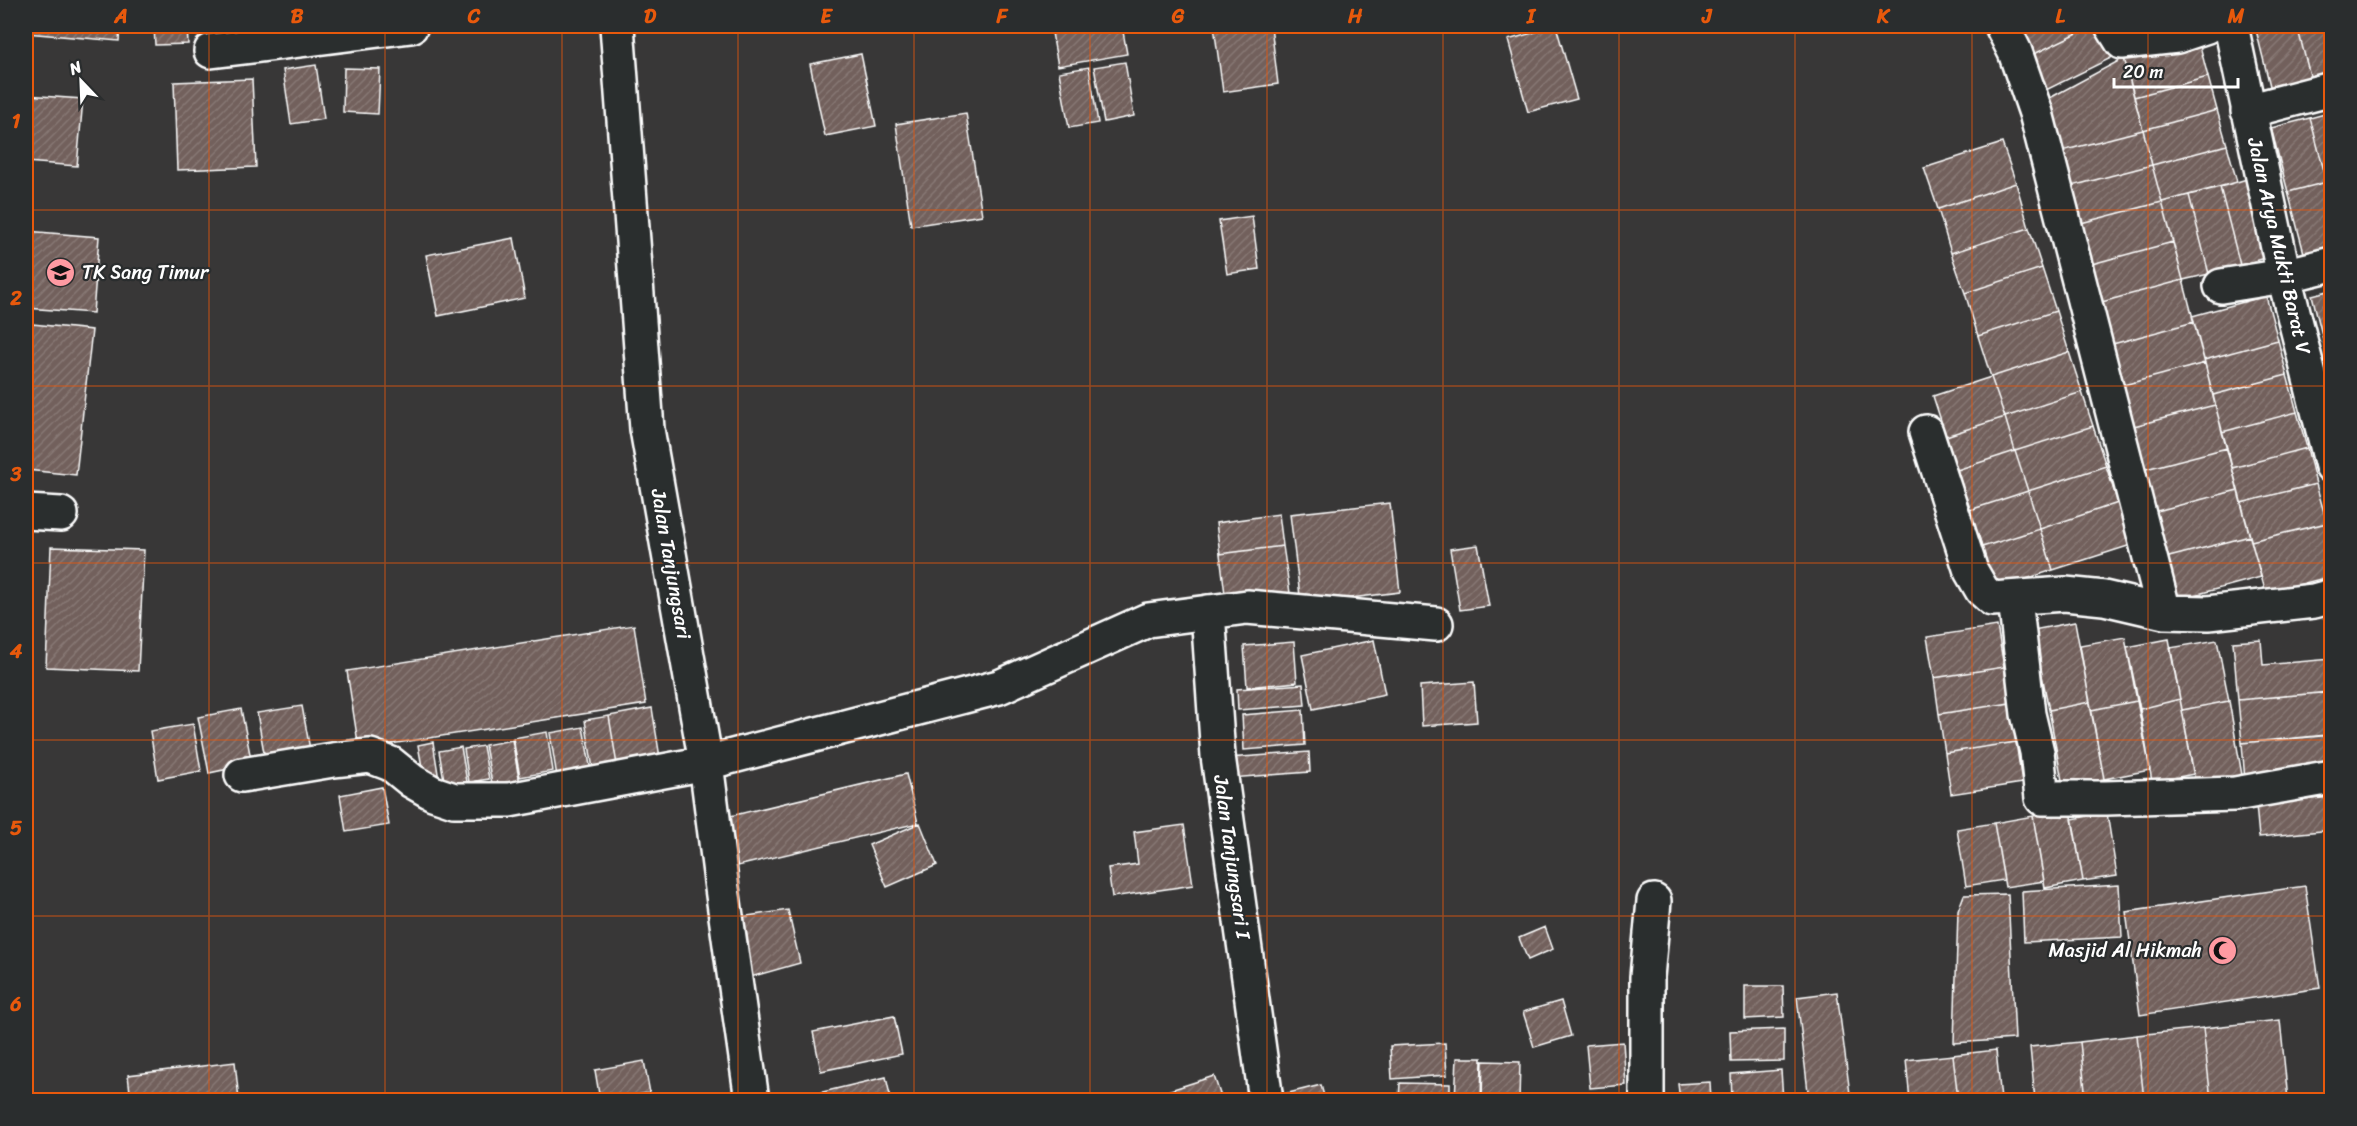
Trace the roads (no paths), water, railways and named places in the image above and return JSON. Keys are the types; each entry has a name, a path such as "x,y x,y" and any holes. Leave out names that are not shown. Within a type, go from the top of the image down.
{"street":[{"path":"211,51 411,26"},
{"name":"Jalan Tanjungsari","path":"617,26 647,429 706,763 720,881 752,1101"},
{"path":"2002,26 2015,52 2036,114 2164,612"},
{"path":"2112,26 2122,42 2177,36 2207,26"},
{"name":"Jalan Arya Mukti Barat V","path":"2231,26 2284,276 2331,466"},
{"path":"2248,111 2331,89"},
{"path":"2220,286 2284,276 2331,264"},
{"path":"1926,432 1971,571 1982,590 1992,599 2065,594 2104,598 2164,612 2208,613 2314,601 2331,596"},
{"path":"26,512 61,514"},
{"path":"2015,599 2028,714 2037,752 2042,798 2235,794 2331,777"},
{"path":"242,775 370,756 391,764 412,781 433,793 454,800 508,800 706,763 999,687 1148,620 1246,607 1436,624"},
{"name":"Jalan Tanjungsari I","path":"1208,612 1218,756 1266,1101"},
{"path":"1647,1101 1647,977 1653,901"}],"place":[{"name":"TK Sang Timur","path":"61,272"},
{"name":"Masjid Al Hikmah","path":"2223,950"}]}
